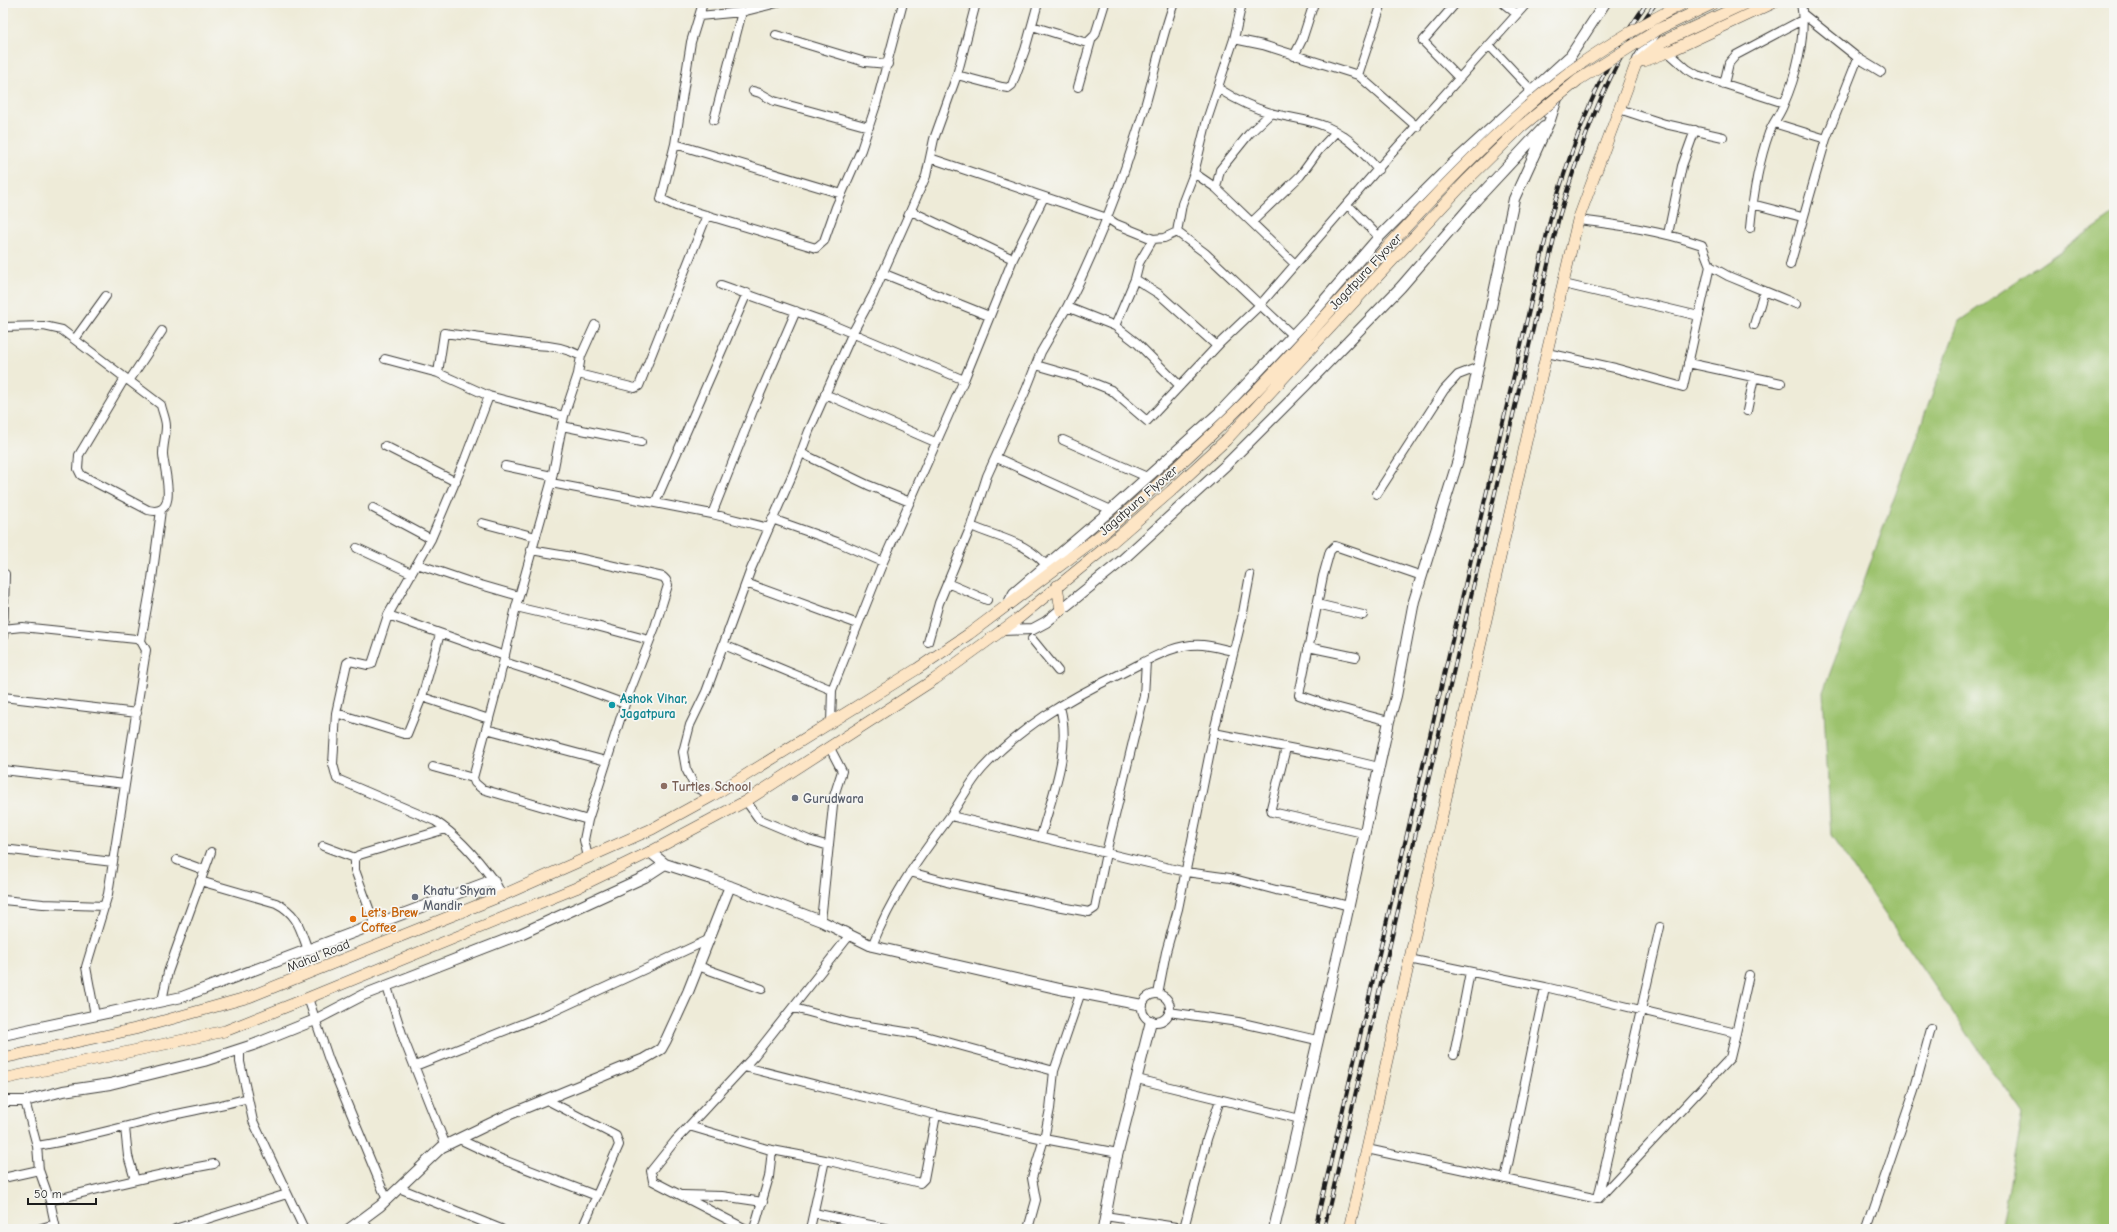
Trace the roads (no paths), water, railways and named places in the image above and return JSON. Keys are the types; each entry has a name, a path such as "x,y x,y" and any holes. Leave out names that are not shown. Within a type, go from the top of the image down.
{"main road":[{"name":"Jagatpura Flyover","path":"831,723 917,669 1007,606 1049,568 1106,531 1180,464 1253,394 1394,240 1514,118 1561,78 1610,46 1684,3"},
{"name":"Jagatpura Flyover","path":"650,852 746,801 830,748 935,679 1002,630 1058,586 1110,544 1171,491 1226,440 1466,181 1521,127 1578,80 1658,29 1714,3"},
{"path":"1349,1229 1578,220 1636,64 1664,41 1746,3"},
{"path":"1636,64 1668,52 1773,3"},
{"path":"1058,586 1061,610"},
{"name":"Mahal Road","path":"3,1058 135,1029 249,998 501,896 652,829 712,796 831,723"},
{"path":"3,1079 225,1031 576,888 650,852"}],"street":[{"path":"702,3 691,42 675,144 661,199 676,206 816,248 824,241 868,127 888,64 903,3"},
{"path":"699,16 742,12 777,3"},
{"path":"712,796 695,787 686,769 683,752 690,725 706,692 746,583 825,394 912,210 926,176 934,139 957,75 976,3"},
{"path":"957,75 1008,88 1015,80 1038,3"},
{"path":"1078,87 1104,3"},
{"path":"928,642 932,620 971,526 987,476 997,458 1041,352 1083,276 1107,218 1138,129 1174,3"},
{"path":"1177,232 1182,204 1194,173 1207,120 1234,39 1242,3"},
{"path":"1294,56 1302,40 1314,3"},
{"path":"1358,75 1382,3"},
{"path":"1456,3 1422,41 1459,78"},
{"path":"1503,3 1518,14"},
{"path":"1036,365 1081,378 1111,390 1147,421 1217,346 1260,305 1459,78 1527,3"},
{"path":"971,526 1017,543 1040,557 1049,568 1221,411 1379,238 1450,166 1533,92 1571,55 1605,3"},
{"path":"1636,64 1673,3"},
{"path":"1750,228 1752,204 1759,167 1769,132 1784,103 1798,65 1803,17 1801,3"},
{"path":"714,120 742,12"},
{"path":"1724,84 1729,63 1736,55 1803,17"},
{"path":"1803,17 1858,58 1881,72"},
{"path":"1032,26 1082,43 1091,41"},
{"path":"776,35 865,62 888,64"},
{"path":"1234,39 1264,45 1294,56 1358,75 1417,127"},
{"path":"1489,45 1533,92 1550,120"},
{"path":"1668,52 1687,69 1724,84 1784,103"},
{"path":"1274,1229 1349,906 1363,833 1379,767 1388,721 1396,696 1414,601 1459,457 1514,199 1550,120 1571,55"},
{"path":"1790,265 1802,217 1826,139 1858,58"},
{"path":"1218,89 1236,100 1271,113 1303,119 1328,127 1346,138 1378,170"},
{"path":"753,91 760,93 774,101 868,127"},
{"path":"1619,109 1659,123 1723,137"},
{"path":"1216,188 1220,170 1249,134 1271,113"},
{"path":"1002,630 1033,629 1061,610 1119,563 1226,465 1401,287 1476,200 1550,120"},
{"path":"1774,123 1826,139"},
{"path":"1668,234 1682,166 1695,130"},
{"path":"1252,222 1300,176 1319,150 1336,132"},
{"path":"675,144 842,194"},
{"path":"930,158 996,179 1107,218 1116,224 1152,239 1164,238 1177,232"},
{"path":"1194,173 1216,188 1295,264"},
{"path":"831,723 832,690 883,562 964,380 1013,260 1044,197"},
{"path":"1752,204 1802,217"},
{"path":"1348,205 1379,238"},
{"path":"912,210 1013,260"},
{"path":"578,374 635,388 639,386 707,215"},
{"path":"1547,353 1615,368 1683,386 1710,266 1702,245 1668,234 1578,220"},
{"path":"1177,232 1205,253 1292,335"},
{"path":"1115,326 1135,280 1139,263 1152,239"},
{"path":"1710,266 1796,304"},
{"path":"882,273 989,316"},
{"path":"1135,280 1159,294 1217,346"},
{"path":"1564,284 1699,316"},
{"path":"721,285 748,293 853,332 964,380"},
{"path":"1754,325 1764,291"},
{"path":"655,503 748,293"},
{"path":"75,339 106,296"},
{"path":"1067,307 1115,326 1137,343 1180,386"},
{"path":"712,514 796,311"},
{"path":"588,820 482,789 475,783 473,778 516,607 551,479 564,416 578,374 581,356 595,324"},
{"path":"3,327 44,326 62,330 161,405 166,424 163,454 168,487 167,502 161,510 152,580 141,641 146,650 137,713 105,906 86,967 95,1015"},
{"path":"161,510 156,512 148,510 81,475 78,469 80,455 127,380 162,331"},
{"path":"438,373 444,333 563,348 581,356"},
{"path":"385,359 438,373 489,396 564,416"},
{"path":"1688,363 1780,383"},
{"path":"1377,494 1444,390 1458,376 1479,367"},
{"path":"1747,411 1754,377"},
{"path":"825,394 936,442"},
{"path":"489,396 456,482 431,539 388,615 372,664 368,665 350,661 347,663 336,713 333,764 337,779 435,821 446,829 493,880 501,896"},
{"path":"562,426 642,442"},
{"path":"1063,440 1147,477"},
{"path":"385,446 456,482"},
{"path":"801,453 868,485 910,502"},
{"path":"997,458 1111,510"},
{"path":"505,466 551,479 769,528"},
{"path":"373,508 431,539"},
{"path":"772,519 837,542 883,562"},
{"path":"482,523 536,537"},
{"path":"1388,721 1300,696 1298,692 1317,604 1330,550 1335,546 1422,576"},
{"path":"357,548 411,573"},
{"path":"531,550 633,570 666,580 667,588 625,704 588,820 584,840 588,857"},
{"path":"417,564 467,581 519,596"},
{"path":"3,640 4,574"},
{"path":"1158,994 1166,952 1178,909 1214,734 1242,618 1250,576"},
{"path":"746,583 858,624"},
{"path":"947,583 987,600"},
{"path":"1317,604 1363,615"},
{"path":"516,607 649,640"},
{"path":"388,615 625,704"},
{"path":"4,629 22,627 136,639 141,641"},
{"path":"336,713 404,734 409,731 422,697 440,634"},
{"path":"1032,639 1058,671"},
{"path":"724,645 832,690"},
{"path":"872,946 884,914 910,872 951,816 981,770 1011,740 1060,707 1146,661 1176,648 1202,645 1233,651"},
{"path":"1308,647 1356,657"},
{"path":"910,872 946,882 1088,912 1095,908 1106,853 1144,696 1146,661"},
{"path":"3,697 137,713"},
{"path":"422,697 489,719"},
{"path":"1041,836 1062,756 1064,720 1060,707"},
{"path":"486,729 606,761"},
{"path":"1214,734 1379,767"},
{"path":"821,921 834,796 842,771 830,748"},
{"path":"1286,748 1270,808 1272,812 1363,833"},
{"path":"433,767 473,778"},
{"path":"3,770 125,784"},
{"path":"746,801 759,819 809,840 829,846"},
{"path":"951,816 1041,836 1186,872 1230,878 1349,906"},
{"path":"375,925 355,870 356,858 359,855 446,829"},
{"path":"323,846 356,858"},
{"path":"3,848 113,862"},
{"path":"162,1001 168,972 211,852"},
{"path":"650,852 665,864 730,886 821,921 872,946 1142,1005"},
{"path":"178,860 204,870"},
{"path":"3,1101 25,1100 63,1091 110,1084 159,1073 240,1050 315,1020 363,995 387,987 518,935 645,877 665,864"},
{"path":"3,1035 182,997 493,880"},
{"path":"200,881 276,903 287,909 296,918 308,950"},
{"path":"349,1229 387,1200 446,1146 508,1115 644,1059 661,1049 688,992 730,886"},
{"path":"3,900 43,904 105,906"},
{"path":"1598,1199 1660,927"},
{"path":"746,1229 653,1181 651,1171 689,1126 745,1067 794,1008 849,936"},
{"path":"416,1066 545,1015 708,940"},
{"path":"1410,959 1545,987 1736,1033"},
{"path":"698,966 762,989"},
{"path":"1454,1055 1470,972"},
{"path":"1598,1199 1730,1058 1749,975"},
{"path":"387,987 404,1040 416,1066 446,1146"},
{"path":"1505,1179 1545,987"},
{"path":"1028,1229 1036,1200 1032,1178 1044,1139 1050,1108 1054,1071 1081,992"},
{"path":"1158,994 1166,999 1170,1007 1169,1012 1167,1016 1160,1021 1151,1021 1144,1015 1142,1005 1149,996 1158,994"},
{"path":"308,998 329,1060 387,1200"},
{"path":"794,1008 850,1023 918,1034 1054,1071"},
{"path":"1169,1012 1238,1022 1317,1040"},
{"path":"1103,1229 1118,1153 1151,1021"},
{"path":"1867,1229 1914,1092 1931,1029"},
{"path":"240,1050 240,1062 253,1121 304,1229"},
{"path":"745,1067 936,1115 1044,1139 1118,1153"},
{"path":"1136,1079 1300,1120"},
{"path":"37,1146 75,1140 248,1098"},
{"path":"25,1100 37,1146 39,1170 50,1201 56,1226 38,1229"},
{"path":"547,1100 616,1136 618,1139 619,1145 582,1229"},
{"path":"1105,1216 1187,1229 1207,1139 1220,1100"},
{"path":"689,1126 772,1150 825,1160 920,1183 924,1179 936,1115"},
{"path":"125,1128 128,1156 135,1180"},
{"path":"460,1139 501,1159 597,1196"},
{"path":"1367,1149 1598,1199"},
{"path":"754,1229 769,1177 772,1150"},
{"path":"810,1229 825,1160"},
{"path":"50,1201 147,1176 214,1164"},
{"path":"3,1178 39,1170"},
{"path":"399,1188 501,1229"},
{"path":"175,1229 190,1227 287,1194"},
{"path":"681,1195 722,1196 762,1202"},
{"path":"814,1213 867,1227 889,1229"},
{"path":"362,1220 369,1229"}],"railway":[{"path":"1315,1229 1551,216 1569,160 1590,105 1615,53 1647,3"},
{"path":"1324,1229 1559,217 1587,133 1610,79 1623,53 1656,3"}],"place":[{"name":"Ashok Vihar, Jagatpura","path":"612,705"},
{"name":"Turtles School","path":"664,786"},
{"name":"Gurudwara","path":"795,798"},
{"name":"Khatu Shyam Mandir","path":"415,897"},
{"name":"Let's Brew Coffee","path":"353,919"}]}
